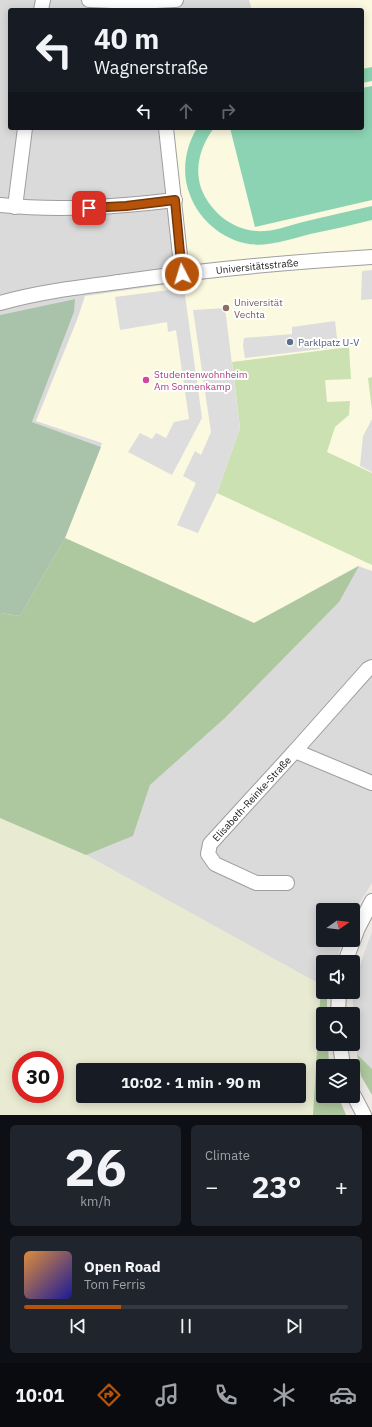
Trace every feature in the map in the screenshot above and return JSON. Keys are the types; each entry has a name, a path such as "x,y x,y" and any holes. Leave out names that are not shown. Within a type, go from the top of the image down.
{"street":[{"path":"89,0 154,4 176,0"},
{"path":"15,207 25,130"},
{"path":"166,130 182,274"},
{"path":"0,205 59,209 104,208 175,200"},
{"name":"Universitätsstraße","path":"0,303 77,288 182,274 372,257"},
{"name":"Elisabeth-Reinke-Straße","path":"287,883 256,883 215,864 208,854 210,844 368,668 372,667"},
{"path":"295,751 372,783"},
{"path":"348,955 358,928 372,901"},
{"path":"358,1103 364,1115"}],"shaded area":[{"path":"0,0 372,0 372,883 359,903 316,903 316,947 341,947 338,955 316,955 316,982 86,855 133,836 150,785 225,718 339,602 65,538 101,447 32,422 74,312 74,299 0,315"},
{"name":"Universität Vechta","path":"249,0 372,0 372,571 358,566 254,623 65,538 102,443 36,421 77,320 85,296 191,281 184,235 173,130 364,130 364,8 251,8"},
{"path":"372,270 372,299 361,300 362,271"},
{"path":"184,288 202,418 172,475 128,452 140,433 152,439 156,433 166,438 174,422 189,419 176,330 168,332 167,322 120,330 115,297"},
{"path":"225,308 240,428 217,493 198,533 177,525 196,483 183,476 195,451 201,455 211,432 193,310"},
{"name":"Parklpatz U-V","path":"335,321 338,347 245,358 243,346 244,338 292,334 292,327"},
{"path":"372,419 372,472 360,466 363,436"},
{"path":"372,932 372,1069 357,1054 357,1051 360,1051 360,1007 353,1007 353,999 360,999 360,966"}],"green space":[{"path":"372,67 372,81 364,83 364,69"},
{"path":"372,86 372,200 255,227 231,130 364,130 364,88"},
{"path":"196,130 213,130 202,149 200,156 198,172 199,180 205,197 211,206 218,214 235,225 254,231 265,231 372,206 372,220 268,244 256,245 243,243 232,239 221,233 202,216 190,195 187,187 185,169 187,152"},
{"path":"75,299 74,312 32,422 101,447 65,538 20,616 0,613 0,315"},
{"path":"349,347 351,379 325,380 327,402 350,401 349,415 335,427 327,452 372,473 372,565 217,493 240,428 232,362"},
{"path":"372,377 372,410 368,378"},
{"path":"65,538 254,623 359,566 339,602 225,718 150,785 133,836 86,855 0,818 0,613 20,616"},
{"path":"0,818 86,855 316,982 316,999 320,999 320,1007 316,1007 317,1051 313,1115 0,1115"},
{"path":"320,999 327,999 327,1007 320,1007"},
{"path":"317,1051 328,1051 329,1059 316,1059"},
{"path":"357,1054 372,1069 372,1095 361,1076 360,1059 358,1059"},
{"path":"316,1066 316,1103 341,1103 346,1115 313,1115"}],"place":[{"name":"Universität Vechta","path":"226,308"},
{"name":"Parklpatz U-V","path":"290,342"},
{"name":"Studentenwohnheim Am Sonnenkamp","path":"146,380"}],"route":[{"path":"89,208 126,206 175,200 182,274"}]}
